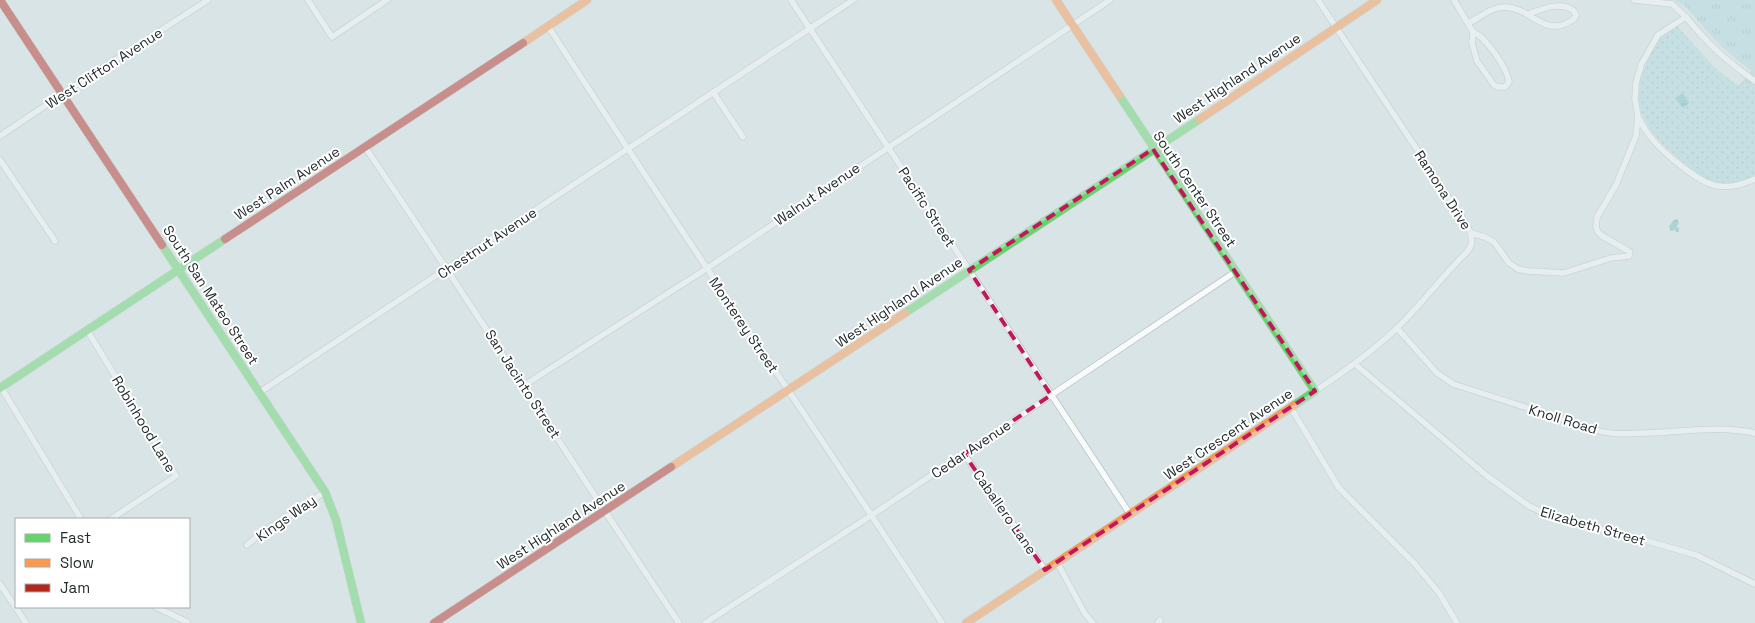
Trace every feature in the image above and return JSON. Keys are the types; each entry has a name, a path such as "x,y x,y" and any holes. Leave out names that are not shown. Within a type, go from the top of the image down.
{"street":[{"name":"South San Mateo Street","path":"0,0 325,492 336,520 361,623"},
{"name":"West Clifton Avenue","path":"0,136 208,0"},
{"path":"308,0 332,37 387,0"},
{"name":"West Palm Avenue","path":"0,388 587,0"},
{"name":"Pacific Street","path":"791,0 1130,514"},
{"name":"Chestnut Avenue","path":"260,392 853,0"},
{"name":"South Center Street","path":"1056,0 1315,391"},
{"name":"Walnut Avenue","path":"523,386 706,269 1110,0"},
{"name":"Ramona Drive","path":"1318,0 1471,234 1485,237 1494,242 1509,263 1518,268 1528,271 1564,273 1601,261 1629,256 1630,252 1598,232 1596,222 1599,212 1622,172 1636,136 1638,117"},
{"name":"West Highland Avenue","path":"434,623 605,512 1377,0"},
{"path":"1454,0 1473,32 1472,43 1478,61 1494,85 1506,87 1509,82 1507,74 1484,40 1473,32"},
{"path":"1634,0 1672,4 1728,62 1755,80"},
{"path":"1469,23 1494,9 1506,7 1528,14 1548,26 1569,23 1576,15 1573,10 1562,5 1528,14"},
{"path":"1686,17 1658,35 1641,65 1636,83 1635,99 1638,117 1653,141 1684,168 1703,181 1718,186 1740,186 1755,179"},
{"name":"Monterey Street","path":"548,26 706,269 872,515 942,623"},
{"path":"713,92 743,137"},
{"name":"San Jacinto Street","path":"365,147 448,269 679,623"},
{"path":"0,160 55,241"},
{"name":"West Crescent Avenue","path":"966,623 1355,364 1397,328 1433,291 1471,246 1471,234"},
{"name":"Cedar Avenue","path":"705,623 872,515 1235,272"},
{"name":"Knoll Road","path":"1397,328 1437,373 1453,384 1606,433 1718,430 1755,433"},
{"name":"Robinhood Lane","path":"88,330 176,476 113,518"},
{"name":"Elizabeth Street","path":"1355,364 1487,476 1529,506 1555,518 1620,533 1696,555 1755,584"},
{"path":"0,388 81,518"},
{"path":"1291,408 1339,488 1415,564 1439,593 1457,623"},
{"name":"Caballero Lane","path":"964,454 1045,570"},
{"name":"Kings Way","path":"247,545 261,533 325,492"},
{"path":"1057,562 1085,614 1093,623"},
{"path":"0,584 15,606"},
{"path":"16,608 26,623"},
{"path":"158,608 186,622"}],"highlighted area":[{"path":"1153,149 1315,391 1045,570 964,454 1051,395 969,270"}],"green space":[{"path":"1674,0 1755,0 1755,90 1743,81 1751,71 1719,44 1685,6"},
{"path":"1677,26 1714,67 1738,86 1743,81 1755,90 1755,175 1743,181 1722,184 1704,178 1665,147 1648,126 1643,116 1639,92 1646,64 1654,45 1661,37"}],"water":[{"path":"1683,93 1689,103 1683,108 1675,98"},
{"path":"1677,219 1679,223 1676,227 1679,228 1679,232 1675,230 1670,231 1669,226"}],"traffic: fast":[{"path":"1119,95 1315,391 1293,406"},
{"path":"905,313 1200,119"},
{"path":"0,388 225,239"},
{"path":"162,245 325,492 336,520 361,623"}],"traffic: slow":[{"path":"523,43 587,0"},
{"path":"1056,0 1119,95"},
{"path":"1200,119 1377,0"},
{"path":"671,467 905,313"},
{"path":"966,623 1293,406"}],"traffic: jam":[{"path":"0,0 162,245"},
{"path":"225,239 523,43"},
{"path":"434,623 671,467"}]}
